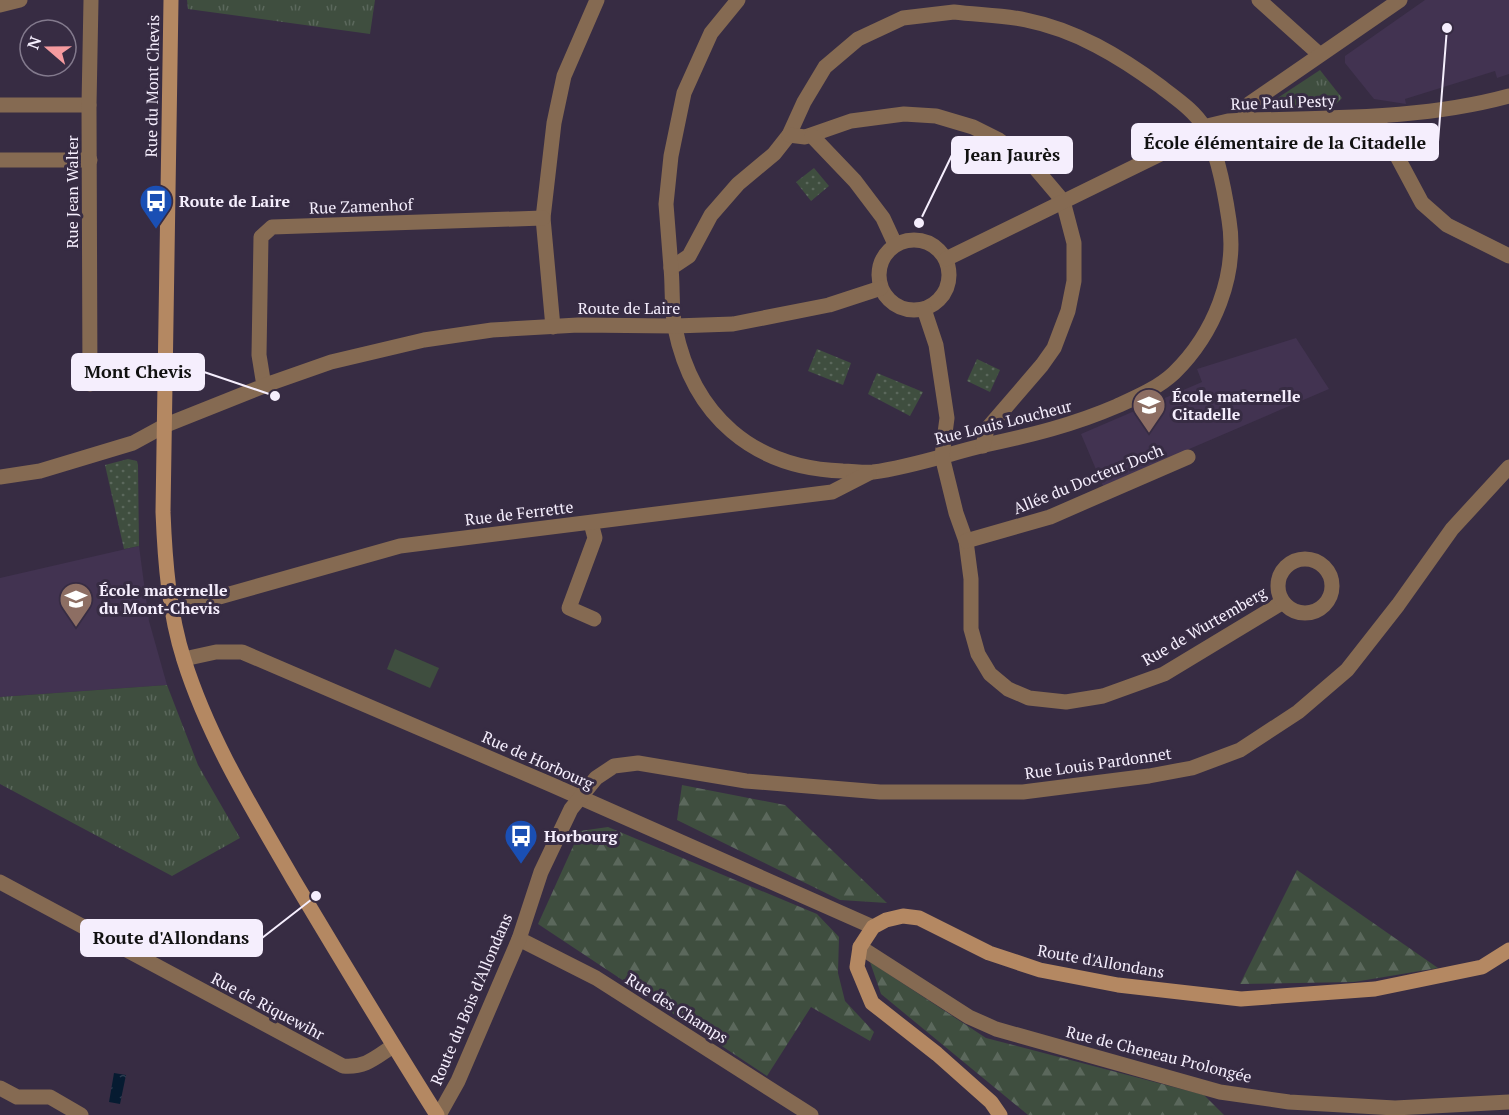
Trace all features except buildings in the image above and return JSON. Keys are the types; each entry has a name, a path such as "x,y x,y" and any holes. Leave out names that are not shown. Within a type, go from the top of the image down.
{"street":[{"path":"0,4 20,0"},
{"name":"Rue Jean Walter","path":"90,384 91,0"},
{"name":"Rue du Mont Chevis","path":"171,0 164,512 165,558 184,659 208,725 245,797 393,1046 438,1115"},
{"path":"553,327 543,218 554,123 564,76 597,0"},
{"name":"Rue Louis Loucheur","path":"738,0 711,33 684,93 671,156 666,204 675,326 684,360 704,403 729,432 757,449 788,463 824,470 872,472 1041,434 1082,421 1143,395 1173,374 1199,345 1220,305 1229,271 1232,236 1226,194 1203,127"},
{"path":"1258,0 1319,54"},
{"path":"1243,120 1249,104 1400,0"},
{"path":"671,268 688,256 711,215 738,184 774,154 789,135 804,102 825,67 858,39 903,18 954,12 1027,20 1078,36 1124,60 1191,111 1203,127"},
{"name":"Rue Paul Pesty","path":"946,259 1185,142 1203,127 1243,120 1376,117 1476,105 1509,96"},
{"path":"0,105 89,105"},
{"path":"789,135 812,136 851,121 904,114 936,116 973,127 999,140 1030,162 1063,201 1074,243 1074,281 1068,311 1053,348 1042,365 987,429 983,446"},
{"path":"1376,117 1422,203 1448,225 1509,256"},
{"path":"812,136 855,181 883,218 895,244"},
{"path":"0,160 90,160"},
{"name":"Rue Zamenhof","path":"264,386 259,356 261,237 272,227 543,218"},
{"path":"918,239 930,242 946,259 949,271 944,294 924,309 914,310 894,304 881,288 879,269 888,251 895,244 918,239"},
{"name":"Route de Laire","path":"0,477 40,471 133,443 166,425 264,386 332,362 424,340 492,330 733,324 828,305 881,288"},
{"name":"Rue de Wurtemberg","path":"924,309 936,345 946,418 942,456 956,513 966,541 971,579 971,629 978,654 990,674 1008,689 1029,698 1066,702 1103,696 1164,674 1282,602"},
{"name":"Allée du Docteur Doch","path":"966,541 1050,517 1188,457"},
{"name":"Rue Louis Pardonnet","path":"579,798 597,778 614,766 638,763 746,781 880,792 1023,792 1149,776 1192,768 1240,750 1298,711 1347,670 1398,606 1452,529 1509,467"},
{"name":"Rue de Ferrette","path":"173,610 400,546 832,492 872,472"},
{"path":"591,523 595,538 569,608 594,619"},
{"name":"Rue de Horbourg","path":"184,659 216,652 242,652 873,927"},
{"name":"Route du Bois d'Allondans","path":"438,1115 458,1081 519,939 540,872 571,809 579,798"},
{"name":"Rue de Riquewihr","path":"0,882 343,1066 357,1067 393,1046"},
{"name":"Route d'Allondans","path":"873,927 886,920 903,916 919,918 989,953 1040,970 1118,985 1241,999 1375,989 1482,967 1509,950"},
{"path":"873,927 860,947 857,967 872,1003 937,1054 991,1102 1000,1115"},
{"name":"Rue des Champs","path":"519,939 596,978 811,1115"},
{"name":"Rue de Cheneau Prolongée","path":"860,947 969,1017 996,1029 1220,1092 1289,1102 1395,1107 1509,1102"},
{"path":"0,1088 17,1098 50,1097 81,1115"}],"shaded area":[{"path":"1425,0 1509,0 1509,74 1497,78 1495,71 1405,99 1406,104 1374,99 1345,63 1345,56"},
{"path":"1296,338 1329,389 1103,486 1081,434 1202,382 1197,369"},
{"name":"École maternelle du Mont-Chevis","path":"139,546 149,621 167,685 0,697 0,578"}],"green space":[{"path":"187,0 375,0 370,34 188,9"},
{"path":"1320,70 1342,98 1336,104 1267,108 1267,105"},
{"path":"814,168 829,186 811,201 796,182"},
{"path":"817,349 851,363 843,385 808,371"},
{"path":"977,359 1000,370 990,392 967,381"},
{"path":"877,373 923,392 910,416 868,394"},
{"path":"128,459 137,461 138,465 139,546 124,549 105,465"},
{"path":"395,649 439,668 430,688 387,669"},
{"path":"167,685 198,765 240,838 172,876 0,784 0,697"},
{"path":"682,785 785,805 887,903 840,900 677,820"},
{"path":"608,827 817,914 839,937 838,973 845,1001 874,1032 870,1041 811,1007 767,1076 538,924 580,831"},
{"path":"1297,870 1438,968 1354,982 1240,984"},
{"path":"870,962 986,1038 1204,1095 1224,1115 1028,1115 881,994"}],"water":[{"path":"114,1073 126,1075 120,1104 109,1102"}],"place":[{"name":"École élémentaire de la Citadelle","path":"1447,28"},
{"name":"Jean Jaurès","path":"919,223"},
{"name":"Route de Laire","path":"156,230"},
{"name":"Mont Chevis","path":"275,396"},
{"name":"École maternelle Citadelle","path":"1149,434"},
{"name":"École maternelle du Mont-Chevis","path":"76,628"},
{"name":"Horbourg","path":"521,865"},
{"name":"Route d'Allondans","path":"316,896"}]}
